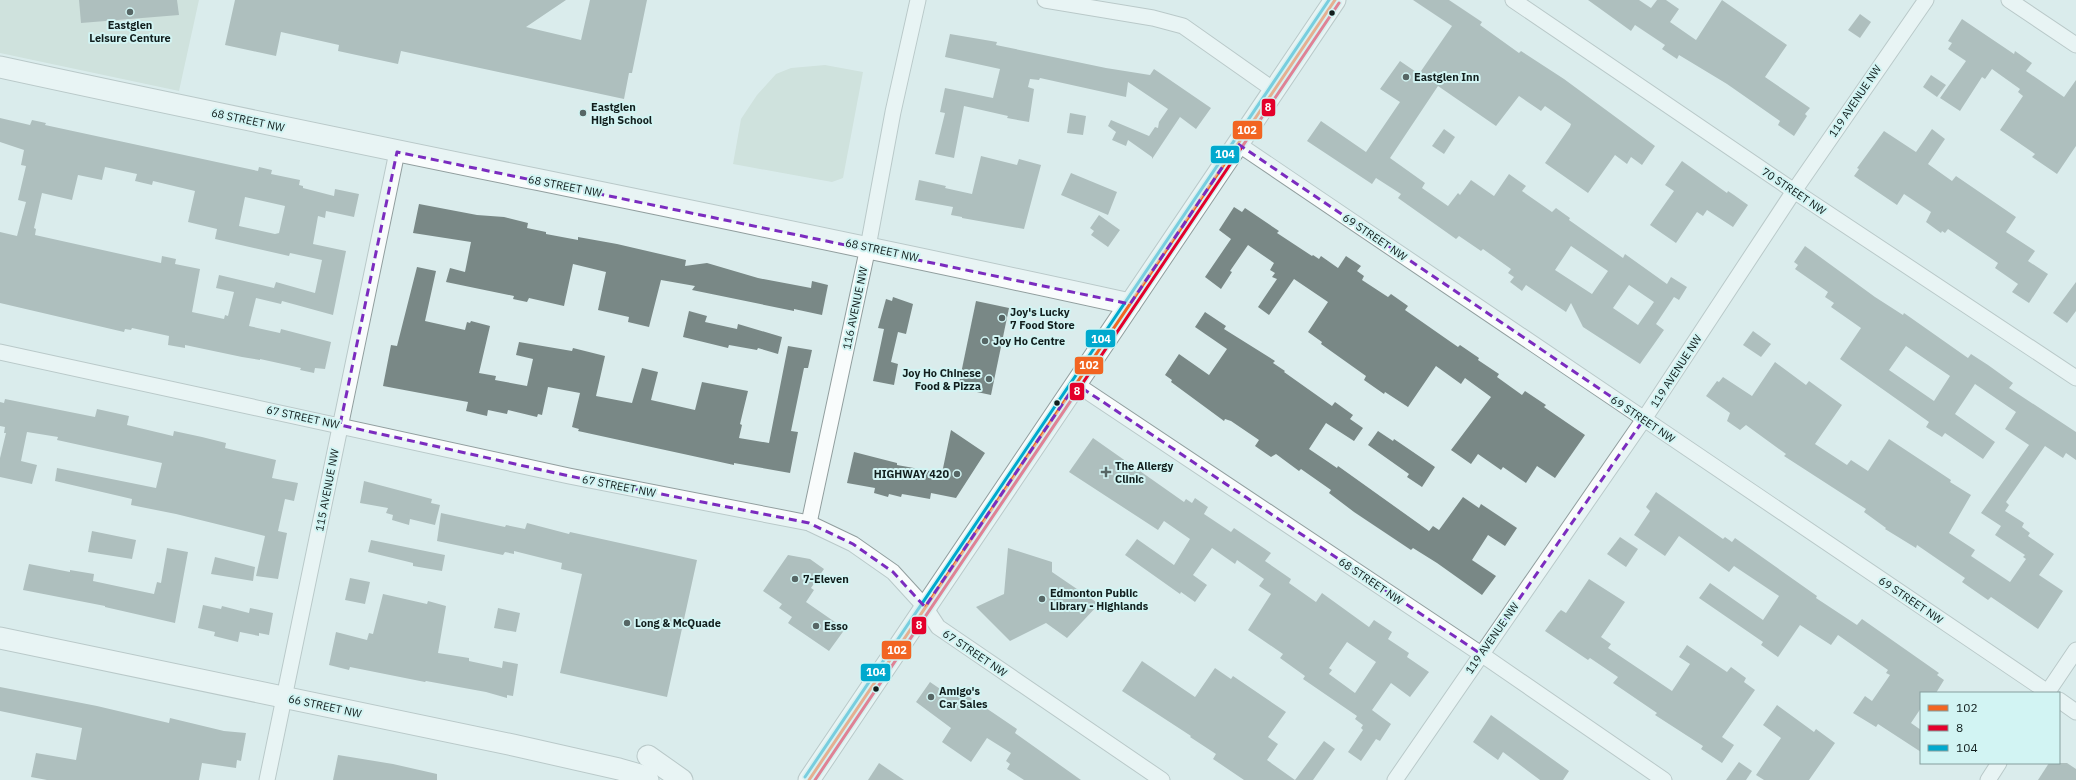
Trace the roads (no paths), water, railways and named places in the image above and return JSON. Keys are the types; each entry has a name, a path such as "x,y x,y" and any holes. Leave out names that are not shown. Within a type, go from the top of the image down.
{"street":[{"name":"116 AVENUE NW","path":"810,523 868,247 893,112 918,0"},
{"path":"1045,0 1153,18 1183,26 1274,90"},
{"path":"809,780 1335,0"},
{"name":"70 STREET NW","path":"1513,0 1794,191 2076,378"},
{"name":"119 AVENUE NW","path":"1395,780 1644,419 1794,191 1926,0"},
{"path":"2009,0 2076,46"},
{"name":"68 STREET NW","path":"0,67 397,152 868,247 1130,304"},
{"name":"69 STREET NW","path":"1238,144 2047,692"},
{"name":"115 AVENUE NW","path":"267,780 397,152"},
{"name":"67 STREET NW","path":"0,352 569,476 810,523 853,544 893,572 925,607 938,627 1162,780"},
{"name":"68 STREET NW","path":"1076,384 1481,654 1664,780"},
{"name":"66 STREET NW","path":"0,638 513,745 619,769 640,775 648,780"},
{"path":"2049,692 2076,650"},
{"path":"2060,701 2076,712"},
{"path":"648,756 682,780"},
{"path":"1988,780 1998,764"}],"place":[{"name":"Eastglen Leisure Centure","path":"130,12"},
{"name":"Eastglen Inn","path":"1406,77"},
{"name":"Eastglen High School","path":"583,113"},
{"name":"Joy's Lucky 7 Food Store","path":"1002,318"},
{"name":"Joy Ho Centre","path":"985,341"},
{"name":"Joy Ho Chinese Food & Pizza","path":"989,379"},
{"name":"The Allergy Clinic","path":"1106,472"},
{"name":"HIGHWAY 420","path":"957,474"},
{"name":"7-Eleven","path":"795,579"},
{"name":"Edmonton Public Library - Highlands","path":"1042,599"},
{"name":"Long & McQuade","path":"627,623"},
{"name":"Esso","path":"816,626"},
{"name":"Amigo's Car Sales","path":"931,697"}]}
